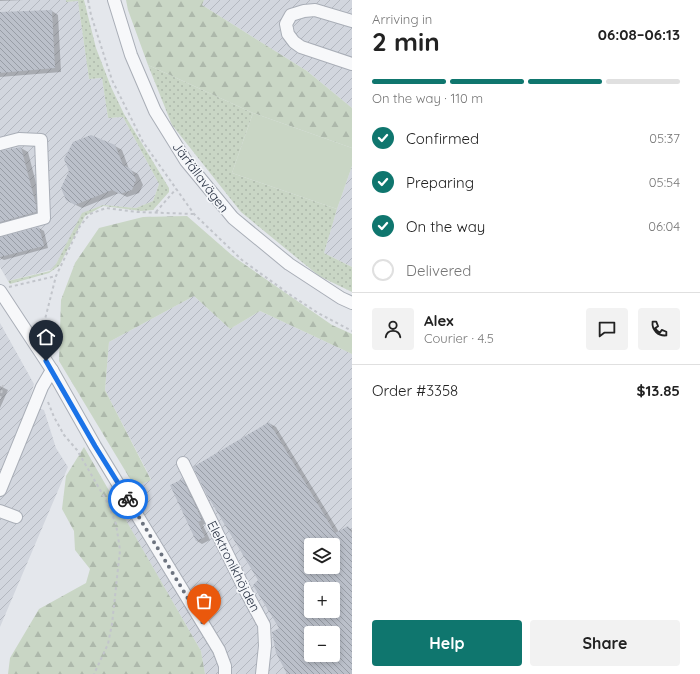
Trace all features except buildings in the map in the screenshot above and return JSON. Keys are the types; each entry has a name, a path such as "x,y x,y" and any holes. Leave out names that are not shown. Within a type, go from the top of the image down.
{"street":[{"name":"Järfällavägen","path":"114,0 131,55 155,111 186,161 233,218 289,264 341,298 352,303"},
{"path":"352,21 315,10 304,11 291,15 286,24 288,34 301,48 352,64"},
{"path":"0,144 19,139 41,140 44,218 0,230"},
{"path":"4,289 95,446 220,650 226,674"},
{"path":"0,490 42,387 52,370"},
{"name":"Elektronikhöjden","path":"183,463 245,590 264,625 265,646 262,674"},
{"path":"0,511 16,517"}],"path":[{"path":"156,213 176,189"},
{"path":"34,343 40,336 56,276 80,226 90,214 106,208 137,212 194,214"},
{"path":"4,289 56,276"},
{"path":"0,399 3,385"},
{"path":"42,387 54,417 106,500 116,524 120,550 112,624 108,644 94,674"}],"shaded area":[{"path":"0,0 78,1 89,79 102,78 108,118 123,117 159,184 153,201 136,208 103,205 83,213 56,264 50,270 8,281 0,267"},
{"path":"204,0 352,0 352,108 307,71 202,5"},
{"path":"352,166 352,267 324,253"},
{"path":"194,296 230,329 260,311 352,354 352,674 205,674 201,651 114,500 151,479 105,390 109,342"},
{"path":"0,323 34,384 28,404 44,410 56,448 68,467 0,627"}],"green space":[{"path":"66,0 84,0 96,48 111,87 124,114 169,188 169,192 153,210 141,211 103,206 85,216 59,266 49,273 10,284 8,281 50,271 56,264 82,213 103,205 136,208 153,201 159,184 123,117 108,118 102,78 89,79 78,1 66,2"},
{"path":"126,0 204,0 202,5 307,71 352,108 352,148 253,113 148,65 128,10"},
{"path":"148,65 253,113 232,173 337,209 324,253 352,267 352,292 319,276 241,212 172,125"},
{"path":"253,113 352,148 352,166 337,209 232,173"},
{"path":"187,216 234,257 332,325 352,334 352,354 260,311 230,329 194,296 109,342 105,390 151,480 135,487 59,361 61,300 75,263 99,228 143,217"},
{"path":"84,447 201,651 205,674 8,674 10,658 39,609 86,583 90,569 75,550 74,531 62,509 66,476"}],"way so far":[{"path":"128,499 204,625"}],"route":[{"path":"46,361 95,446 128,499"}]}
